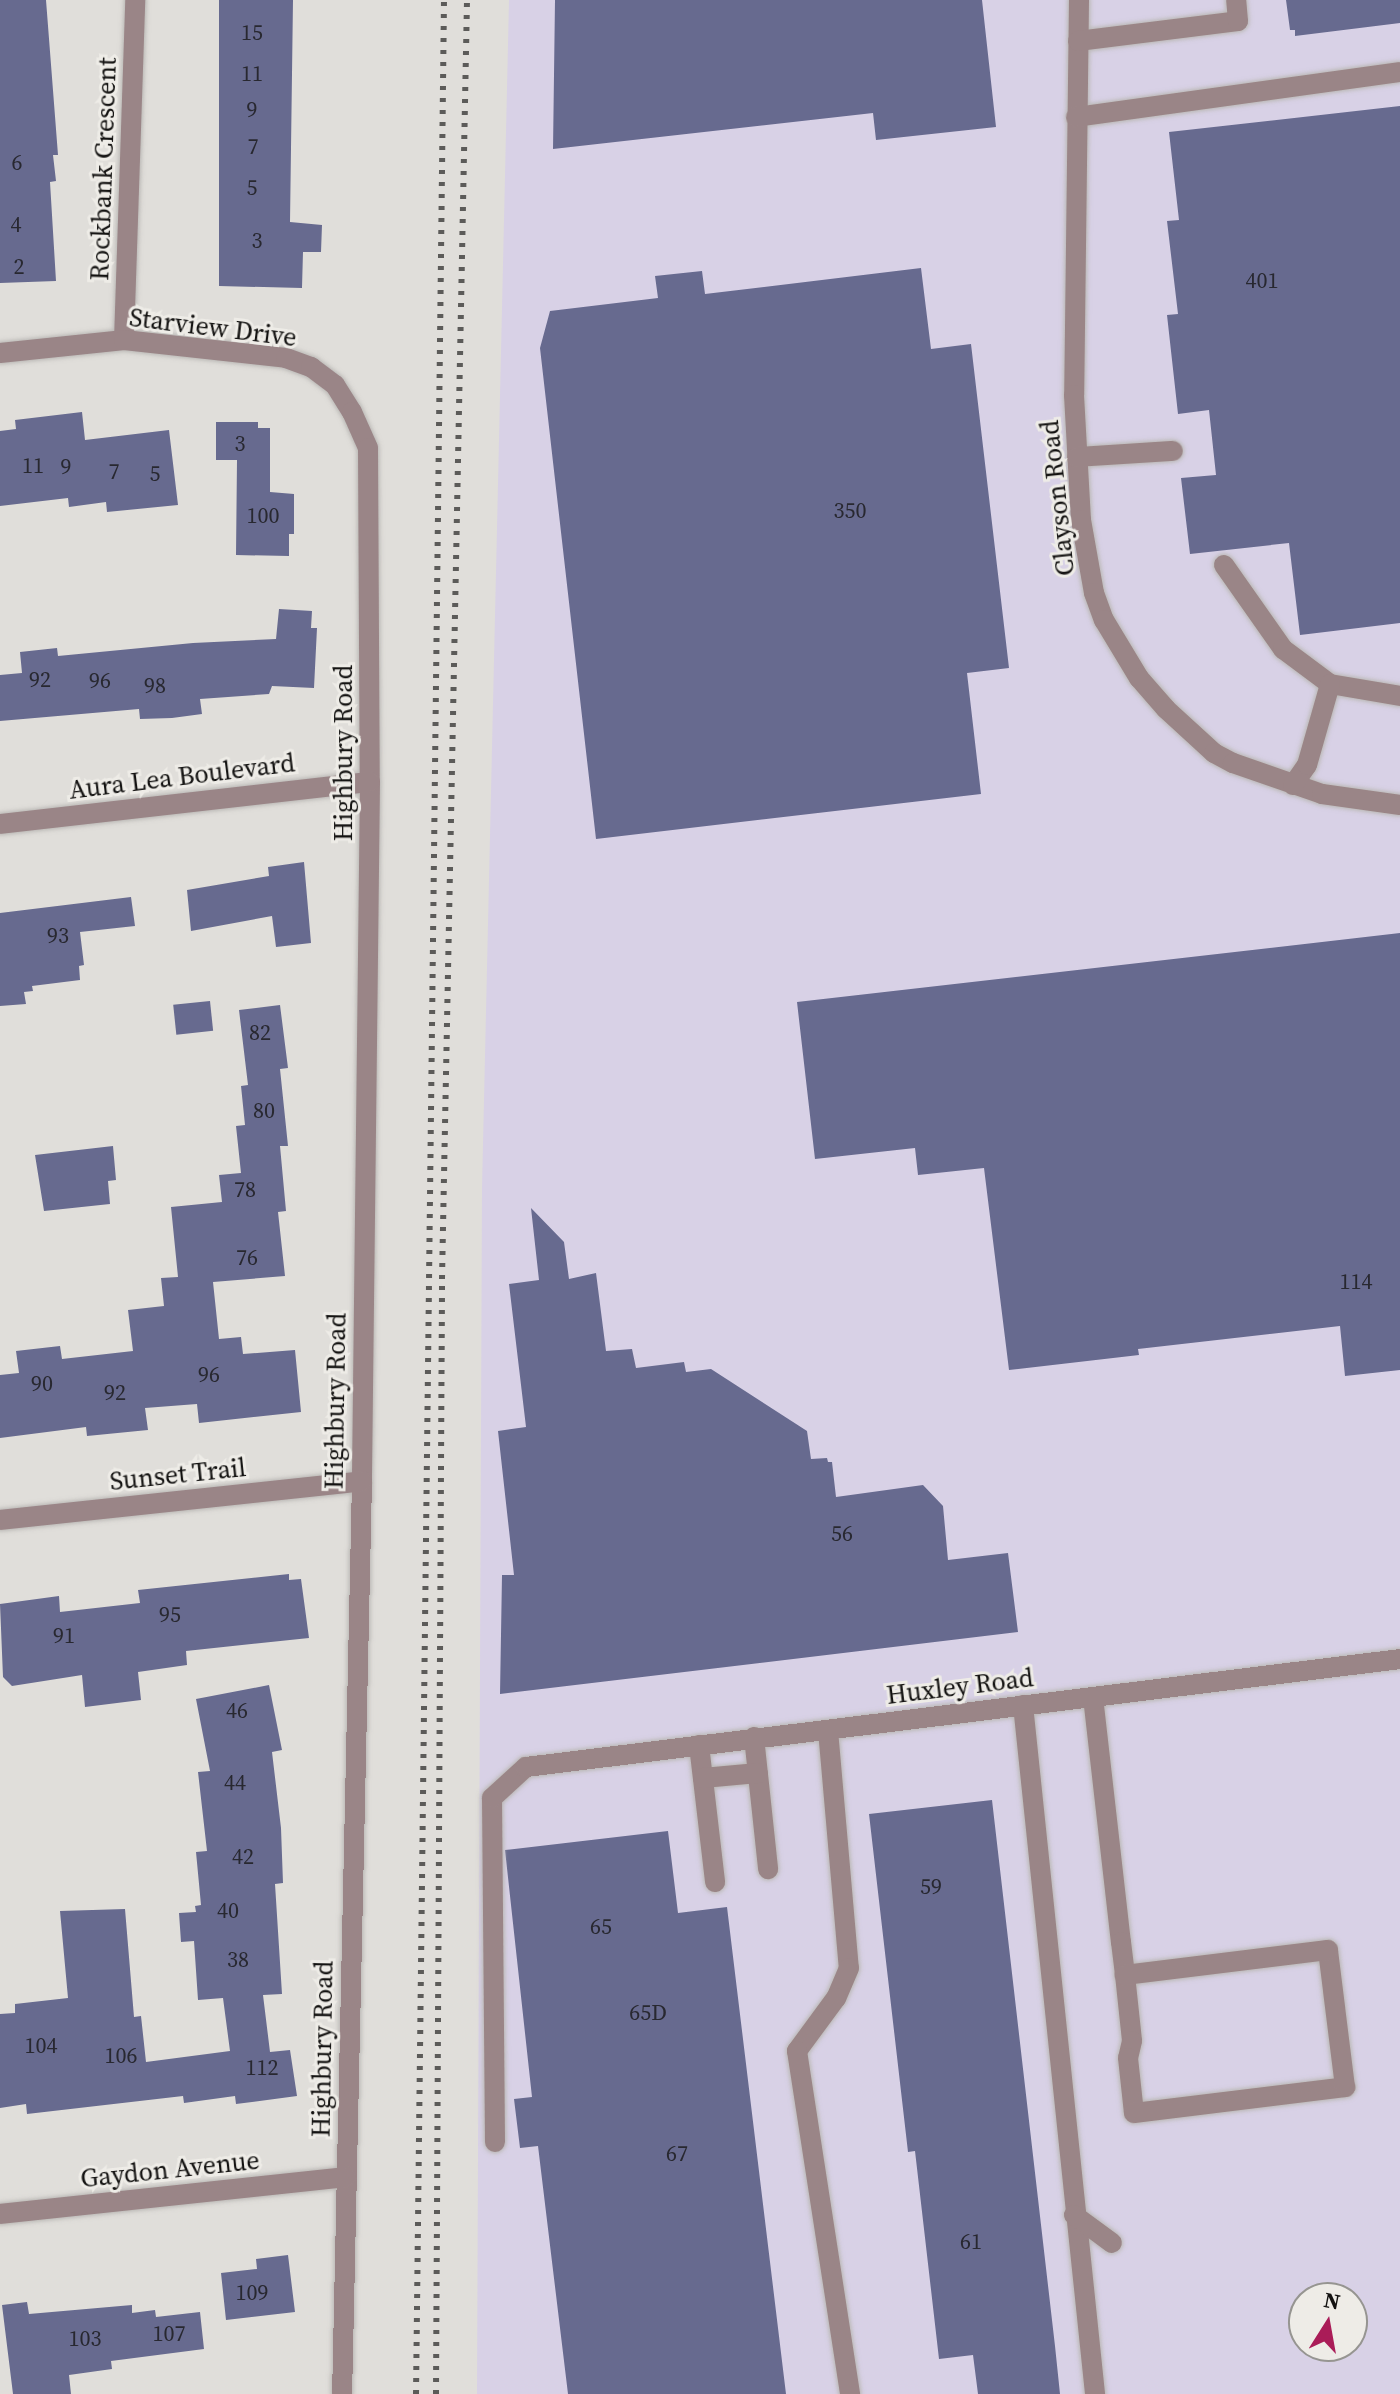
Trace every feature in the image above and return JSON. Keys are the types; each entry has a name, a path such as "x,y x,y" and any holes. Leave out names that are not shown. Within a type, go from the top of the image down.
{"street":[{"name":"Rockbank Crescent","path":"124,340 135,0"},
{"name":"Clayson Road","path":"1079,0 1072,345 1081,520 1094,593 1119,650 1166,709 1214,753 1293,785 1360,802 1400,805"},
{"path":"1078,41 1238,21 1236,0"},
{"path":"1076,117 1400,72"},
{"name":"Starview Drive","path":"0,353 124,340 286,358 311,367 335,385 352,412"},
{"name":"Highbury Road","path":"342,2394 362,1481 370,782 370,481 368,448 352,412"},
{"path":"1077,457 1173,451"},
{"path":"1224,565 1283,649 1330,684 1400,696"},
{"path":"1293,785 1307,765 1330,684"},
{"name":"Aura Lea Boulevard","path":"0,824 370,782"},
{"name":"Sunset Trail","path":"0,1520 362,1481"},
{"name":"Huxley Road","path":"495,2142 492,1798 526,1767 1400,1659"},
{"path":"1093,1697 1132,2041 1128,2058 1134,2113 1345,2087 1328,1950 1125,1975"},
{"path":"1023,1705 1095,2394"},
{"path":"828,1730 849,1968 836,1998 797,2051 850,2394"},
{"path":"754,1737 768,1869"},
{"path":"699,1745 715,1882"},
{"path":"703,1778 758,1773"},
{"name":"Gaydon Avenue","path":"0,2214 346,2177"},
{"path":"1074,2215 1112,2243"}],"shaded area":[{"path":"509,0 1400,0 1400,2394 477,2394 482,1188"}],"building":[{"path":"0,0 46,0 58,155 53,155 56,181 50,182 56,281 0,283"},
{"path":"219,0 293,0 290,222 322,225 321,252 303,252 302,288 219,286"},
{"path":"555,0 982,0 996,127 876,140 873,113 553,149"},
{"path":"1286,0 1400,0 1400,23 1295,36 1295,30 1290,30"},
{"path":"1400,106 1400,623 1300,635 1289,543 1190,554 1181,478 1216,475 1209,410 1178,414 1167,315 1178,314 1167,221 1179,220 1169,132"},
{"path":"921,268 931,349 971,344 1009,668 967,673 981,794 596,839 540,348 550,311 658,298 655,276 702,271 705,294"},
{"path":"82,412 85,440 169,430 178,505 107,512 106,502 69,507 68,498 0,506 0,431 16,429 15,420"},
{"path":"216,422 258,422 258,428 270,428 270,492 294,494 294,534 289,534 289,556 236,555 237,460 216,460"},
{"path":"279,609 312,611 311,628 317,628 314,688 272,686 269,694 200,699 202,714 172,718 140,719 139,709 0,721 0,675 22,673 20,652 57,648 58,656 193,643 276,639"},
{"path":"304,862 311,943 276,947 272,916 191,931 187,890 269,876 268,867"},
{"path":"131,897 135,926 80,932 84,965 79,966 80,980 32,986 33,991 24,992 26,1004 0,1006 0,913"},
{"path":"1400,933 1400,1370 1345,1376 1340,1326 1138,1349 1139,1355 1009,1370 984,1168 918,1175 915,1148 815,1159 797,1002"},
{"path":"210,1001 213,1031 176,1035 173,1005"},
{"path":"280,1005 288,1068 280,1069 288,1146 280,1146 286,1211 278,1212 285,1276 213,1282 219,1339 241,1337 243,1354 295,1350 301,1412 199,1423 197,1404 145,1408 148,1430 87,1436 86,1427 0,1438 0,1375 19,1373 16,1351 60,1346 62,1359 133,1351 128,1310 164,1306 161,1278 178,1277 171,1207 222,1202 219,1175 241,1173 236,1126 245,1125 241,1086 248,1085 239,1010"},
{"path":"113,1146 116,1180 108,1181 110,1204 44,1211 35,1155"},
{"path":"531,1208 564,1242 569,1279 596,1273 606,1351 632,1349 636,1368 684,1362 686,1372 711,1369 807,1431 811,1459 827,1458 828,1462 832,1462 836,1497 923,1485 943,1506 948,1560 1008,1553 1018,1632 500,1694 502,1575 514,1575 498,1431 526,1427 509,1284 539,1280"},
{"path":"289,1574 289,1580 301,1579 309,1638 186,1651 187,1665 138,1672 141,1700 85,1707 82,1675 12,1686 3,1677 0,1604 59,1596 60,1612 140,1603 138,1590"},
{"path":"269,1685 282,1750 272,1752 281,1828 283,1883 275,1884 282,1994 263,1995 270,2052 290,2050 297,2096 236,2104 235,2096 184,2103 183,2096 27,2114 26,2104 0,2108 0,2014 15,2013 15,2004 68,1998 60,1911 125,1909 134,2017 141,2016 146,2062 230,2051 223,1998 198,2000 194,1941 181,1942 179,1913 196,1912 195,1906 201,1905 196,1852 207,1851 198,1772 210,1771 196,1699"},
{"path":"992,1800 1060,2394 978,2394 973,2355 939,2359 915,2151 908,2152 869,1814"},
{"path":"668,1831 678,1913 727,1907 786,2394 568,2394 538,2146 520,2148 514,2099 532,2097 505,1850"},
{"path":"288,2255 295,2312 226,2320 221,2273 257,2269 256,2259"},
{"path":"27,2302 29,2314 132,2305 132,2313 155,2310 156,2317 200,2312 204,2349 111,2361 112,2369 69,2375 71,2394 13,2394 2,2305"}],"railway":[{"path":"416,2394 444,0"},
{"path":"436,2394 442,1279 467,0"}]}
